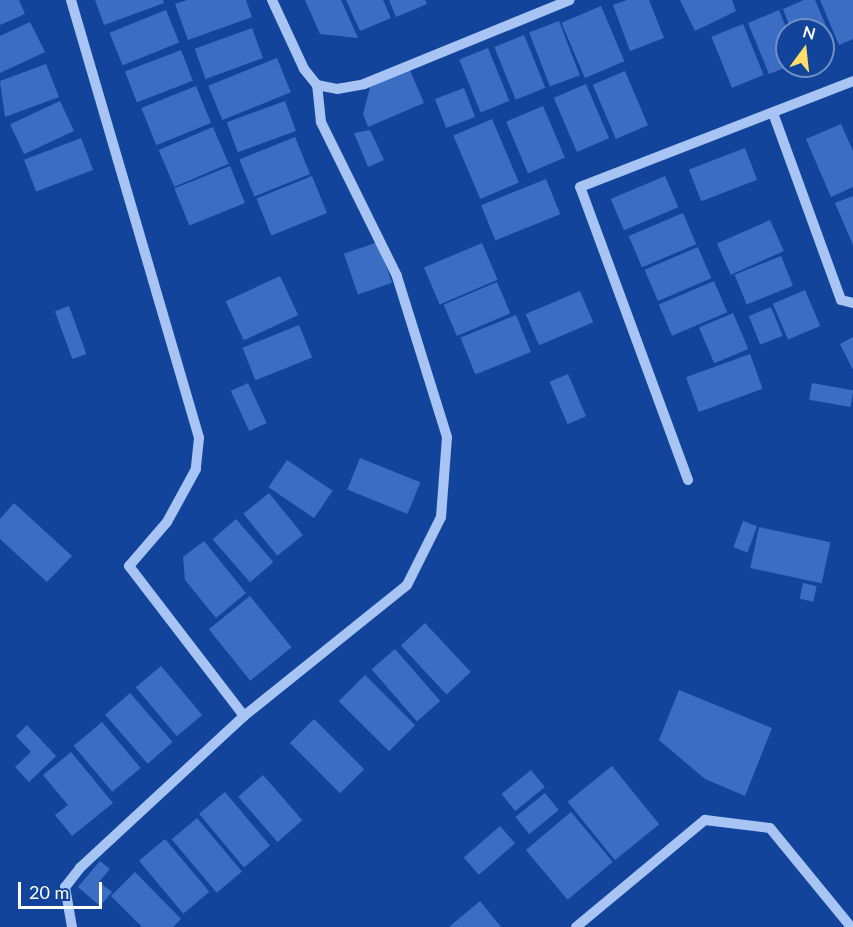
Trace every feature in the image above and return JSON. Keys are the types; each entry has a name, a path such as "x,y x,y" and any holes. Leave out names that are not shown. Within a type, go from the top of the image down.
{"street":[{"path":"71,0 199,438 196,469 167,522 129,566 244,716"},
{"path":"72,927 65,887 80,868 244,716 407,585 441,517 447,436 397,276 321,122 317,85 304,69 272,0"},
{"path":"317,85 364,84 570,0"},
{"path":"688,480 580,187 853,81"},
{"path":"773,113 841,300 853,303"},
{"path":"576,927 705,820 770,828 851,927"}],"building":[{"path":"0,0 19,0 25,14 0,25"},
{"path":"95,0 163,0 164,3 104,25"},
{"path":"187,0 246,0 252,17 188,40 175,4"},
{"path":"305,0 341,0 358,38 320,34"},
{"path":"346,0 383,0 391,18 360,31"},
{"path":"389,0 425,0 427,4 396,17"},
{"path":"627,0 649,0 664,38 630,51 613,5"},
{"path":"680,0 732,0 736,11 695,31"},
{"path":"804,0 815,0 823,18 786,18 783,9"},
{"path":"820,0 853,0 853,39 839,45 835,36 835,18 828,18"},
{"path":"601,6 624,61 585,78 561,23"},
{"path":"166,10 179,42 123,65 109,33"},
{"path":"779,10 782,18 775,18 775,72 769,74 748,23"},
{"path":"559,21 580,75 550,87 529,32"},
{"path":"30,22 45,52 0,73 0,36"},
{"path":"743,24 764,75 732,88 711,37"},
{"path":"252,28 263,58 206,79 195,49"},
{"path":"524,35 545,88 516,100 494,47"},
{"path":"488,48 509,101 481,112 459,60"},
{"path":"181,50 193,81 137,102 125,72"},
{"path":"277,58 291,92 222,120 208,86"},
{"path":"46,64 59,97 5,117 0,81"},
{"path":"409,68 424,103 368,127 363,114 371,84"},
{"path":"625,71 648,125 616,139 593,85"},
{"path":"586,84 609,138 577,152 554,98"},
{"path":"196,86 211,123 156,145 141,108"},
{"path":"464,88 475,117 446,128 435,99"},
{"path":"60,101 74,131 24,154 10,124"},
{"path":"285,101 296,131 238,152 227,122"},
{"path":"543,106 565,158 528,173 506,122"},
{"path":"492,119 519,183 480,199 453,135"},
{"path":"841,124 853,151 853,187 831,197 806,139"},
{"path":"213,127 229,164 174,187 159,150"},
{"path":"370,130 384,160 368,167 354,133"},
{"path":"295,137 310,174 254,197 239,159"},
{"path":"81,138 93,170 36,192 24,160"},
{"path":"745,148 757,180 701,201 689,170"},
{"path":"230,166 245,203 189,226 174,188"},
{"path":"312,176 327,213 271,236 256,198"},
{"path":"665,176 678,207 624,230 611,199"},
{"path":"546,179 560,214 495,240 481,205"},
{"path":"853,196 853,245 835,203"},
{"path":"683,213 696,244 642,267 629,236"},
{"path":"770,220 784,251 731,275 717,244"},
{"path":"378,242 392,283 358,294 344,254"},
{"path":"482,243 498,280 440,304 424,268"},
{"path":"698,247 711,278 658,301 645,270"},
{"path":"781,256 793,286 747,304 735,275"},
{"path":"280,276 298,315 244,340 226,301"},
{"path":"714,281 727,312 672,336 659,304"},
{"path":"497,282 510,313 457,336 444,305"},
{"path":"805,290 820,326 788,340 773,304"},
{"path":"580,291 593,322 539,345 526,314"},
{"path":"69,306 86,354 72,359 55,311"},
{"path":"771,307 783,336 760,345 749,316"},
{"path":"733,313 748,349 714,363 699,327"},
{"path":"516,315 531,352 475,375 460,337"},
{"path":"299,325 312,357 256,380 242,348"},
{"path":"853,337 853,370 840,344"},
{"path":"750,354 763,389 699,412 686,377"},
{"path":"568,374 586,416 568,424 550,382"},
{"path":"248,383 267,423 249,431 231,391"},
{"path":"812,383 853,390 850,407 809,400"},
{"path":"360,458 420,482 408,514 347,490"},
{"path":"287,460 333,491 314,518 269,487"},
{"path":"269,493 303,535 277,556 243,514"},
{"path":"14,503 72,556 47,582 0,539 0,519"},
{"path":"236,519 273,562 250,582 213,539"},
{"path":"743,521 757,526 748,552 733,547"},
{"path":"759,527 830,542 822,583 750,568"},
{"path":"204,541 246,593 216,618 185,580 183,557"},
{"path":"803,583 817,586 813,602 800,599"},
{"path":"250,596 292,647 250,681 209,629"},
{"path":"425,623 471,672 447,695 401,646"},
{"path":"395,649 440,701 417,721 372,669"},
{"path":"161,666 202,715 177,736 136,687"},
{"path":"365,675 415,725 389,751 339,701"},
{"path":"679,690 772,728 745,796 705,779 659,740"},
{"path":"130,693 173,742 148,764 105,715"},
{"path":"314,719 364,769 340,793 290,743"},
{"path":"102,722 141,768 112,792 74,746"},
{"path":"27,725 56,756 29,782 15,767 31,752 16,736"},
{"path":"71,752 113,803 72,836 55,815 68,805 43,775"},
{"path":"612,766 659,824 615,860 568,802"},
{"path":"531,770 545,787 515,811 501,794"},
{"path":"263,775 302,820 277,842 238,797"},
{"path":"225,792 270,846 244,867 199,814"},
{"path":"545,793 559,810 529,834 515,817"},
{"path":"571,812 613,862 568,900 526,850"},
{"path":"197,818 242,872 217,893 172,839"},
{"path":"500,826 515,843 479,875 464,857"},
{"path":"165,839 209,892 183,914 139,861"},
{"path":"100,861 110,869 99,882 112,892 100,906 78,887"},
{"path":"135,872 181,919 173,927 142,927 111,896"},
{"path":"480,901 501,927 449,927"}]}
